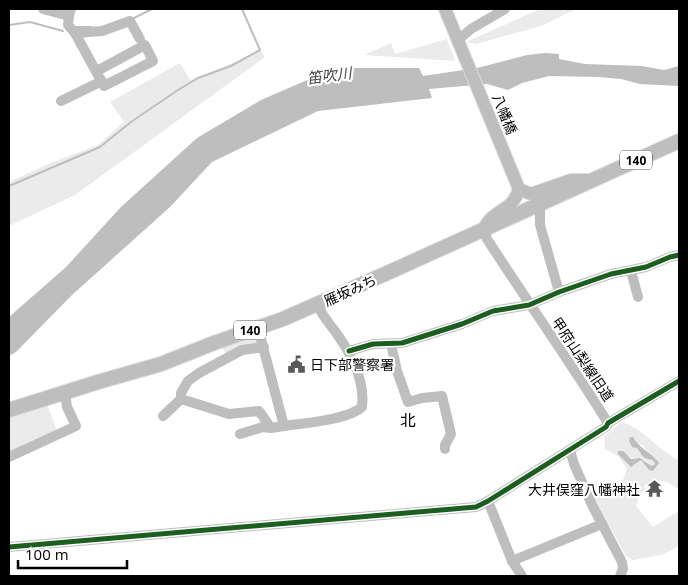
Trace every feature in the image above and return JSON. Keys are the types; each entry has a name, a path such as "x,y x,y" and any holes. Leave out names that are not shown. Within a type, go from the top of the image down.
{"highway":[{"name":"雁坂みち","path":"9,410 161,364 258,328 484,230 679,140"}],"main road":[{"name":"八幡橋","path":"446,9 518,186"},
{"path":"484,230 490,218 513,203 518,186 526,193 536,194 571,180 593,180"}],"street":[{"path":"43,9 70,12 68,25 75,33 104,86 153,61 145,46 97,71"},
{"path":"458,40 471,29 505,9"},
{"path":"75,33 102,31 130,21 140,39"},
{"path":"61,101 102,81"},
{"path":"540,204 540,225 559,292"},
{"name":"甲府山梨線旧道","path":"9,547 476,507 606,427 608,423 580,378 529,305 487,239 484,230"},
{"path":"349,351 373,344 402,343 462,324 493,311 529,305 559,292 611,274 631,271 679,255"},
{"path":"631,271 638,297"},
{"path":"240,434 263,427 271,428 333,419 362,408 363,398 355,363 349,351 322,315 317,304"},
{"path":"258,328 284,426"},
{"path":"391,344 397,370 408,402 422,398 442,396 451,434 445,449"},
{"path":"162,416 181,399 181,393 188,380 242,350 264,347"},
{"path":"608,423 679,381"},
{"path":"9,457 76,426 67,407 65,392"},
{"path":"181,399 229,414 259,412 271,428"},
{"path":"570,450 574,464 622,562 623,569 620,576"},
{"path":"488,501 512,561 522,576"},
{"path":"512,561 602,524"}],"shaded area":[{"path":"540,9 576,9 541,26 476,44 466,42"},
{"path":"447,39 455,61 364,55 391,43 395,54"},
{"path":"260,50 265,57 75,195 9,226 9,182 48,164 98,145 124,122 110,102 180,63 190,80 251,56"},
{"path":"258,333 262,347 229,358 220,344"},
{"path":"45,399 57,431 9,456 9,412"},
{"path":"621,422 636,429 679,460 679,490 668,482 655,481 640,494 636,506 653,527 679,511 679,546 661,555 633,560 626,556 601,514 589,487 594,481 602,485 623,480 627,469 618,456 605,449 604,437","holes":["636,442 642,445 659,464 649,470 641,460 634,465 628,465 628,462 618,454 623,451 627,457 645,460 653,466 655,463 639,451"]}],"water":[{"name":"笛吹川","path":"559,54 559,59 585,64 642,66 664,70 679,66 679,86 640,84 621,79 598,77 549,76 522,83 508,90 487,84 429,89 432,98 318,111 212,162 170,207 72,295 16,352 9,356 9,317 66,267 121,207 197,138 261,100 335,68 419,68 423,76 477,68 527,55"},
{"path":"630,437 633,437 659,463 653,471 649,470 641,460 631,467 618,454 618,451 623,451 631,459 640,458 653,466 655,463 652,460 644,457 637,448 632,447 629,441"}],"waterway":[{"path":"132,19 152,9"},
{"path":"9,186 100,147 131,122 178,90 198,78 231,66 260,50 242,9"},
{"path":"9,25 30,22 63,31"},
{"path":"75,27 91,27"}],"cycle path":[{"path":"349,351 373,344 402,343 462,324 493,311 529,305 559,292 611,274 646,267 679,255"},
{"path":"9,547 476,507 606,427 608,423 679,381"}],"place":[{"name":"日下部警察署","path":"296,364"},
{"name":"大井俣窪八幡神社","path":"654,489"}],"district":[{"name":"北","path":"408,420"}]}
